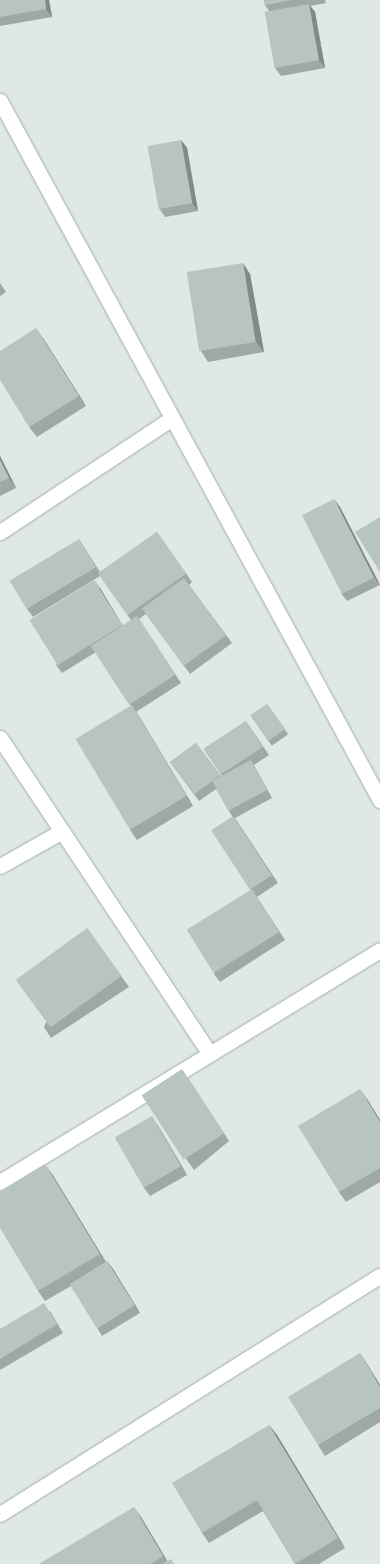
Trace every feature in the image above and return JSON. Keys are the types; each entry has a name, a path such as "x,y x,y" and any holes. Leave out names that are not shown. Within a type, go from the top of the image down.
{"street":[{"path":"0,101 380,800"},
{"path":"0,532 172,418"},
{"path":"0,738 210,1054"},
{"path":"0,866 62,831"},
{"path":"0,1182 380,950"},
{"path":"0,1514 380,1276"}],"building":[{"path":"0,0 45,0 46,9 0,17"},
{"path":"264,0 292,0 265,5"},
{"path":"309,4 319,60 275,68 265,12"},
{"path":"181,140 192,203 159,209 148,146"},
{"path":"243,263 256,342 199,351 187,272"},
{"path":"36,328 79,396 29,427 0,380 0,351"},
{"path":"0,460 9,478 0,482"},
{"path":"334,499 374,577 342,594 302,515"},
{"path":"380,517 380,572 355,532"},
{"path":"157,532 186,574 127,615 98,573"},
{"path":"79,539 96,567 27,609 10,581"},
{"path":"184,578 226,635 184,666 142,609"},
{"path":"94,580 122,625 58,665 30,620"},
{"path":"137,616 175,675 129,705 91,646"},
{"path":"267,704 285,729 269,741 251,716"},
{"path":"132,705 187,796 130,830 75,739"},
{"path":"246,721 263,747 221,774 204,748"},
{"path":"196,743 220,775 195,794 170,762"},
{"path":"251,760 267,790 228,811 212,781"},
{"path":"233,816 272,876 250,890 211,830"},
{"path":"252,889 279,932 214,973 187,930"},
{"path":"87,928 122,976 50,1027 16,980"},
{"path":"182,1069 224,1134 184,1160 142,1095"},
{"path":"360,1089 380,1122 380,1168 339,1192 298,1126"},
{"path":"152,1116 181,1166 144,1188 115,1138"},
{"path":"45,1164 100,1254 38,1291 0,1228 0,1191"},
{"path":"107,1261 135,1305 97,1328 70,1284"},
{"path":"44,1303 57,1324 0,1359 0,1329"},
{"path":"360,1353 380,1387 380,1408 318,1445 288,1397"},
{"path":"269,1425 338,1538 295,1564 257,1500 202,1533 172,1483"},
{"path":"134,1507 163,1556 151,1564 39,1564"},
{"path":"171,1559 174,1564 162,1564"}]}
